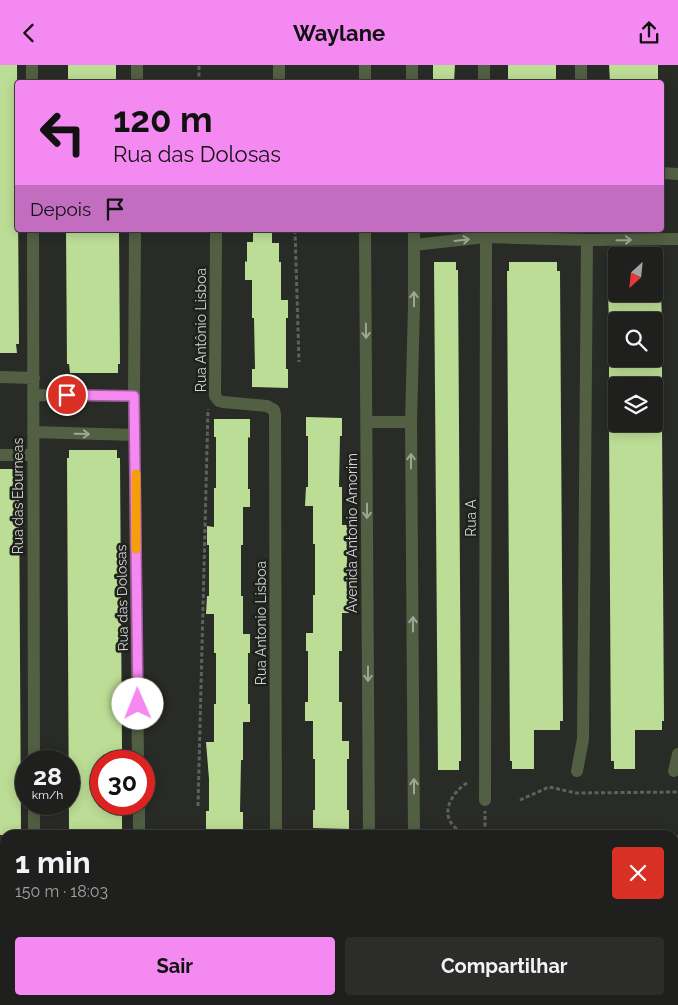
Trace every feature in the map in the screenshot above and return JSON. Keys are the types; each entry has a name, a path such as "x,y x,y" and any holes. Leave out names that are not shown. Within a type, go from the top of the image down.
{"street":[{"path":"32,65 32,80"},
{"path":"137,65 137,80"},
{"path":"279,65 279,80"},
{"path":"365,65 365,80"},
{"path":"412,65 412,80"},
{"path":"484,65 484,80"},
{"path":"581,65 582,80"},
{"path":"664,173 678,174"},
{"name":"Rua das Eburneas","path":"33,232 34,750"},
{"name":"Rua das Dolosas","path":"135,232 134,396 138,750"},
{"name":"Rua Antônio Lisboa","path":"216,232 215,396 219,401 223,402 267,406 274,410"},
{"name":"Avenida Antonio Amorim","path":"365,232 369,830"},
{"path":"414,232 411,422 414,830"},
{"path":"414,245 486,237 587,241 678,239"},
{"name":"Rua A","path":"485,800 486,237"},
{"path":"577,771 582,739 587,241"},
{"path":"0,377 34,377"},
{"path":"33,395 134,396"},
{"name":"Rua Antonio Lisboa","path":"274,410 276,830"},
{"path":"367,422 411,422"},
{"path":"33,433 135,435"},
{"path":"0,455 33,455"},
{"path":"674,771 678,754"},
{"path":"34,815 34,830"},
{"path":"138,815 139,830"}],"path":[{"path":"199,65 199,80"},
{"path":"295,232 299,362"},
{"path":"198,805 207,411 215,396"},
{"path":"460,830 451,821 448,811 450,800 458,788 467,783"},
{"path":"520,799 548,787 576,793 678,792"},
{"path":"485,800 485,830"}],"building":[{"path":"0,65 17,65 17,80 15,80 15,232 18,232 19,344 16,344 17,353 0,353"},
{"path":"68,65 116,65 116,80 68,80"},
{"path":"433,65 455,65 454,80 433,80"},
{"path":"508,65 556,65 556,80 508,80"},
{"path":"609,65 658,65 658,80 610,80"},
{"path":"66,232 119,232 120,364 118,364 118,373 70,373 69,364 67,364"},
{"path":"253,232 272,232 272,243 279,243 281,300 288,300 286,369 288,369 288,388 252,387 252,369 255,369 252,280 245,280 245,261 247,262 247,242 253,242"},
{"path":"434,262 456,262 456,270 458,270 461,736 459,770 438,770"},
{"path":"509,262 557,262 557,271 560,271 563,721 560,721 560,730 534,730 534,769 512,769 512,761 510,761 507,271 509,271"},
{"path":"608,303 661,303 662,312 609,312"},
{"path":"609,367 662,367 662,377 609,377"},
{"path":"306,417 342,418 339,487 342,487 342,525 349,525 347,595 349,595 349,613 342,613 342,651 339,651 339,702 342,702 342,741 349,741 347,810 349,810 349,829 313,828 315,759 313,759 313,721 305,721 305,702 308,702 306,633 313,633 315,544 313,544 313,506 305,506 306,487 308,487"},
{"path":"214,419 250,419 248,489 250,489 250,507 243,507 243,545 241,545 243,634 250,634 248,704 250,704 250,722 243,722 243,760 241,760 240,812 243,812 243,830 206,830 206,811 209,811 209,779 206,742 214,742 214,704 216,704 214,614 206,614 207,596 209,596 207,526 214,527 214,488 216,488"},
{"path":"609,432 662,432 664,721 662,721 662,730 635,730 635,769 614,769 614,761 611,761"},
{"path":"69,450 117,450 117,458 120,458 122,750 90,750 90,815 122,815 122,830 69,830 69,815 80,815 80,750 69,750 67,458 69,458"},
{"path":"0,469 16,469 16,478 19,478 21,750 15,750 15,815 21,815 21,830 0,830"}],"slow traffic":[{"path":"136,474 136,549"}],"route":[{"path":"67,395 134,396 138,704"}]}
